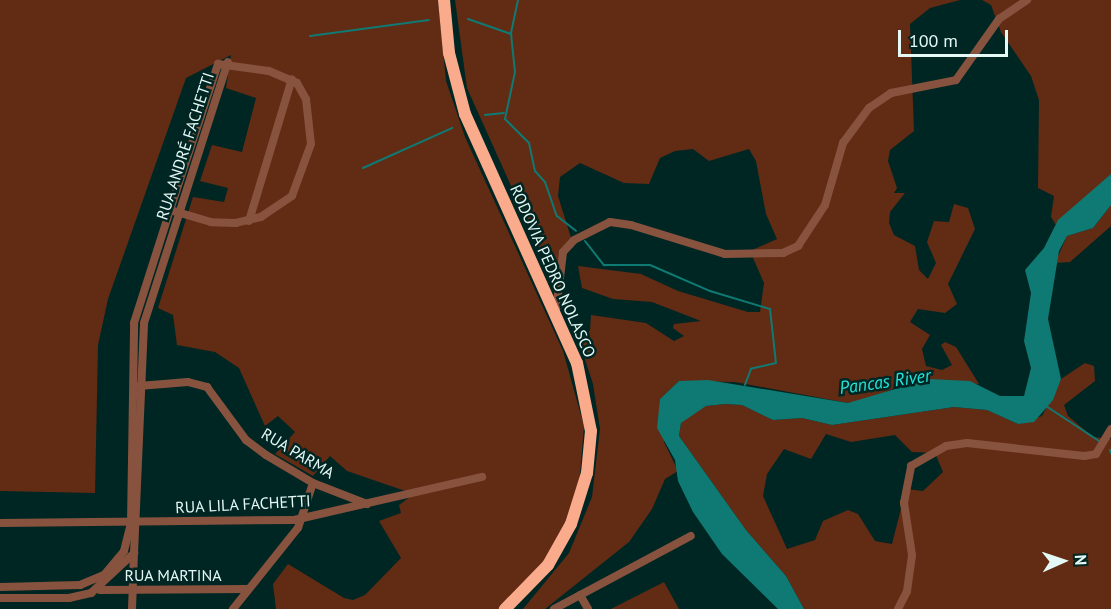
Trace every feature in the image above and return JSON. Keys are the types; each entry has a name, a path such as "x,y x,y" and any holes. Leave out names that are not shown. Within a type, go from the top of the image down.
{"highway":[{"name":"RODOVIA PEDRO NOLASCO","path":"444,0 449,53 465,114 556,311 582,379 589,410 587,473 559,549 505,609"}],"street":[{"path":"556,311 563,252 574,240 610,222 725,254 783,253 798,246 825,205 843,143 869,108 891,93 949,85 972,62 999,19 1027,0"},
{"name":"RUA ANDRÉ FACHETTI","path":"0,587 67,588 90,582 117,562 135,523 131,387 134,323 228,62 292,79"},
{"path":"249,221 292,79"},
{"path":"174,212 211,222 249,221 292,196 308,162 310,117 304,94 292,79"},
{"name":"RUA ANDRÉ FACHETTI","path":"132,609 144,323 174,212"},
{"path":"131,349 142,349"},
{"name":"RUA PARMA","path":"131,387 188,382 207,387 246,440 313,483 367,504"},
{"path":"898,609 912,555 904,503 911,466 946,446 967,443 1084,456 1096,454 1111,429"},
{"name":"RUA LILA FACHETTI","path":"0,524 303,518 482,477"},
{"path":"233,609 303,518 313,483"},
{"path":"554,609 691,536"},
{"path":"0,598 69,598 100,590 134,553"},
{"name":"RUA MARTINA","path":"100,590 247,589"},
{"path":"580,595 588,609"}],"shaded area":[{"path":"0,0 438,0 446,81 465,137 563,351 584,426 578,498 554,551 502,609 276,609 273,584 288,564 344,598 353,600 365,595 401,558 379,521 401,513 399,505 414,494 347,471 330,456 313,476 275,454 295,432 278,416 265,426 239,368 215,352 177,345 173,315 158,308 193,197 224,202 228,188 200,181 212,145 242,152 256,98 226,88 231,55 186,78 108,299 98,345 95,493 0,491"},
{"path":"455,0 960,0 930,8 910,24 914,131 890,150 888,161 897,188 894,193 905,193 890,212 889,223 894,235 915,246 919,270 928,279 936,263 927,242 934,221 949,222 954,204 968,208 975,229 948,284 957,304 945,313 918,309 910,322 930,335 922,349 926,366 942,370 952,365 941,345 945,342 956,347 979,384 912,380 866,401 848,403 735,382 679,381 660,399 664,442 678,471 665,479 652,509 629,542 545,609 523,609 569,553 592,497 600,429 593,384 580,344 590,330 591,315 646,323 674,341 684,336 673,328 674,324 701,321 652,302 613,299 582,288 578,266 641,274 678,291 748,312 760,312 764,283 750,251 777,239 766,214 756,161 749,149 709,161 693,149 675,151 660,158 649,184 624,183 580,163 560,177 558,196 572,241 552,277 467,88"},
{"path":"982,0 1111,0 1111,174 1056,225 1051,217 1054,196 1038,188 1039,100 1031,76 1001,32 991,5"},
{"path":"1111,205 1111,226 1070,262 1055,263 1067,236 1093,228"},
{"path":"1085,363 1094,366 1095,381 1064,405 1068,416 1093,437 1111,439 1111,609 804,609 786,576 746,530 679,436 681,423 688,415 706,406 725,404 742,405 773,420 802,418 832,425 954,407 987,410 1018,424 1042,416 1061,379","holes":["826,434 851,442 895,435 912,452 935,453 943,472 923,491 906,489 892,544 875,541 858,514 848,510 823,521 815,540 787,549 763,496 767,474 784,449 811,459"]},
{"path":"664,582 679,609 611,609"}],"water":[{"path":"1111,174 1111,205 1093,228 1067,236 1059,251 1048,319 1061,379 1053,400 1034,422 1018,424 987,410 954,407 832,425 802,418 773,420 742,405 725,404 706,406 681,423 679,436 746,530 786,576 804,609 778,609 722,554 693,512 678,481 675,460 657,428 660,399 679,381 708,380 848,403 929,379 970,381 1000,396 1024,396 1031,368 1024,341 1031,293 1025,270 1044,248 1058,220"}],"waterway":[{"path":"518,0 511,34 515,72 505,119 529,143 535,171 545,182 557,216 576,231"},
{"path":"468,19 511,34"},
{"path":"310,36 429,20"},
{"path":"485,115 504,113"},
{"path":"363,168 452,128"},
{"path":"585,241 604,265 650,265 710,291 770,309 776,363 751,369 745,385"},
{"path":"1046,406 1099,441"}],"water label":[{"name":"Pancas River","path":"885,382"}]}
